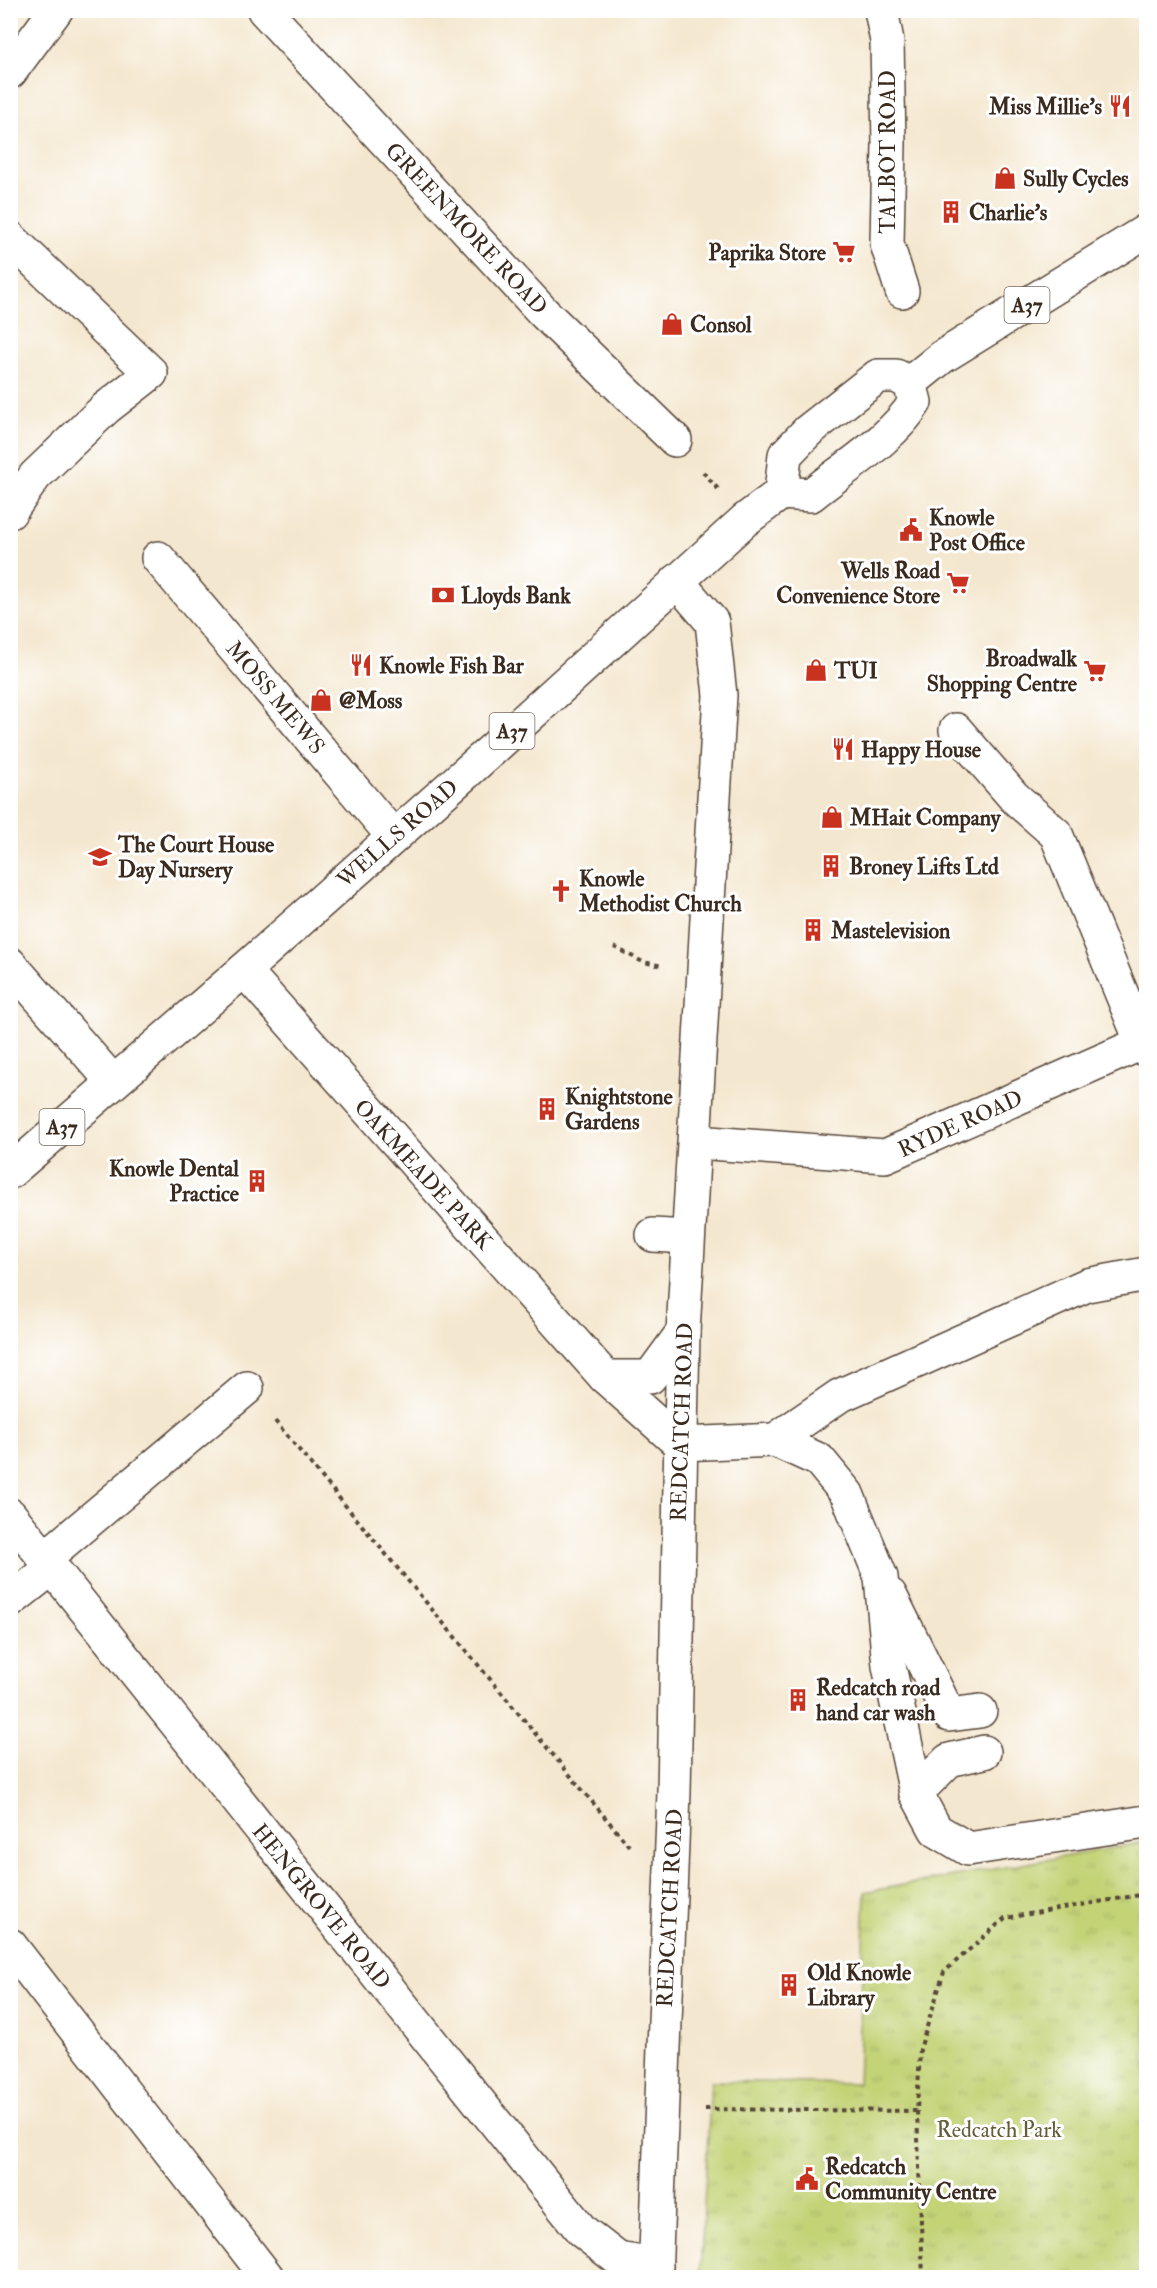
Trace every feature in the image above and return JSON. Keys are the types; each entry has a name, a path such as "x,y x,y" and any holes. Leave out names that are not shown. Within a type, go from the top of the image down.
{"main road":[{"path":"10,72 56,10"},
{"name":"GREENMORE ROAD","path":"264,10 543,312 675,440"},
{"name":"TALBOT ROAD","path":"884,26 889,144 887,244 902,291"},
{"name":"A37","path":"910,382 942,357 1146,231"},
{"path":"10,238 151,373 105,408 35,476 10,512"},
{"path":"878,376 896,376 910,382 915,402 907,416 879,441 811,495 781,493 785,455 808,431 878,376"},
{"name":"WELLS ROAD","path":"10,1172 244,970 494,748 676,580 745,520 781,493"},
{"name":"MOSS MEWS","path":"158,558 393,836"},
{"name":"REDCATCH ROAD","path":"656,2271 674,1780 683,1332 687,1237 696,1142 720,695 712,622 676,580"},
{"name":"RYDE ROAD","path":"696,1142 885,1156 1142,1043 1056,834 1014,797 956,730"},
{"path":"10,964 113,1082"},
{"name":"OAKMEADE PARK","path":"244,970 605,1377 680,1444"},
{"path":"652,1235 687,1237"},
{"path":"775,1440 839,1396 1087,1285 1146,1274"},
{"path":"605,1377 650,1377 683,1332"},
{"path":"10,1600 48,1563 247,1388"},
{"path":"680,1444 775,1440 819,1460 847,1494 881,1577 949,1715 980,1711"},
{"name":"HENGROVE ROAD","path":"10,1515 582,2231 618,2259 656,2271"},
{"path":"881,1577 889,1666 916,1792 936,1830 968,1849 1146,1822"},
{"path":"916,1792 949,1760 984,1752"},
{"path":"10,1945 267,2277"}],"path":[{"path":"675,440 745,520"},
{"path":"614,947 643,962"},
{"path":"247,1388 669,1894"},
{"path":"923,2277 917,2111 920,2049 944,1972 1005,1918 1146,1894"},
{"path":"660,2115 709,2108 917,2111"}],"green space":[{"name":"Redcatch Park","path":"1146,1842 1146,2277 700,2277 711,2081 858,2084 865,1892"}],"place":[{"name":"Miss Millie's","path":"1120,106"},
{"name":"Sully Cycles","path":"1005,178"},
{"name":"Charlie's","path":"951,212"},
{"name":"Paprika Store","path":"844,252"},
{"name":"Consol","path":"672,324"},
{"name":"Knowle Post Office","path":"911,530"},
{"name":"Wells Road Convenience Store","path":"958,583"},
{"name":"Lloyds Bank","path":"443,595"},
{"name":"Knowle Fish Bar","path":"361,665"},
{"name":"TUI","path":"816,670"},
{"name":"Broadwalk Shopping Centre","path":"1095,671"},
{"name":"@Moss","path":"321,700"},
{"name":"Happy House","path":"843,749"},
{"name":"MHait Company","path":"832,817"},
{"name":"The Court House Day Nursery","path":"100,857"},
{"name":"Broney Lifts Ltd","path":"831,866"},
{"name":"Knowle Methodist Church","path":"561,891"},
{"name":"Mastelevision","path":"813,930"},
{"name":"Knightstone Gardens","path":"547,1109"},
{"name":"Knowle Dental Practice","path":"257,1181"},
{"name":"Redcatch road hand car wash","path":"798,1700"},
{"name":"Old Knowle Library","path":"789,1985"},
{"name":"Redcatch Community Centre","path":"807,2179"}]}
